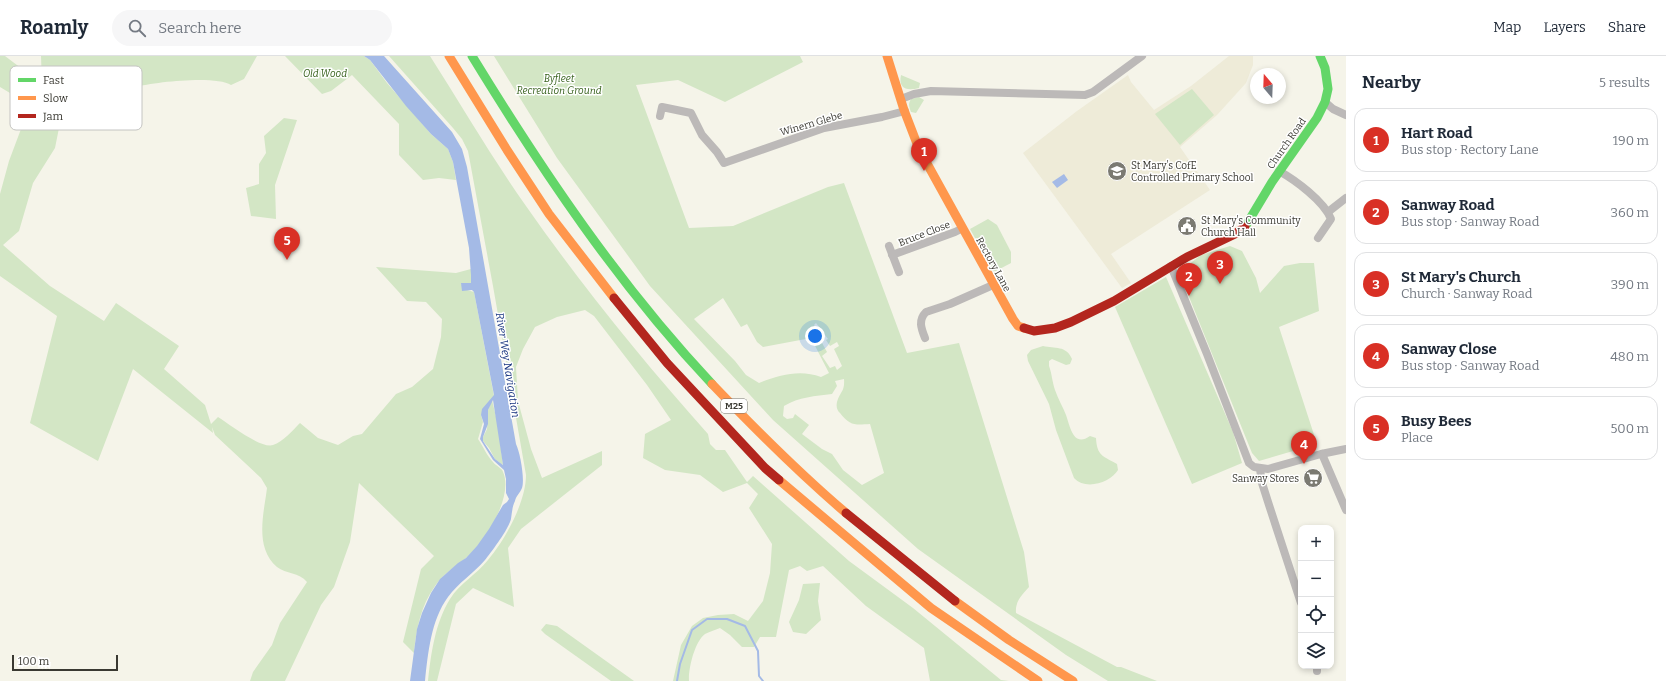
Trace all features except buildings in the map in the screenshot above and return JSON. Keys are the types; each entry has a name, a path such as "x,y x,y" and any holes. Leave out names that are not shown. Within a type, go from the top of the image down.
{"main road":[{"name":"M25","path":"450,56 507,150 549,214 613,297 667,363 729,430 765,468 930,608 1038,681"},
{"name":"M25","path":"472,56 514,125 568,206 628,285 683,352 745,419 794,467 866,532 941,591 1041,662 1073,681"},
{"name":"Rectory Lane","path":"887,56 917,147 993,285 1018,326 1034,331 1055,328 1092,313 1171,266"},
{"name":"Church Road","path":"1171,266 1203,248 1235,234 1246,226 1279,171 1317,118 1325,102 1328,89 1325,68 1320,56"}],"street":[{"path":"901,99 914,94 931,91 1080,96 1093,92 1142,56"},
{"path":"1325,102 1333,109 1346,115"},
{"name":"Winern Glebe","path":"660,116 662,105 690,113 702,135 724,162 824,128 882,117 904,110"},
{"path":"1279,171 1302,187 1328,212 1331,219 1318,238"},
{"path":"1328,212 1346,198"},
{"name":"Bruce Close","path":"892,255 942,237 961,228"},
{"name":"Bruce Close","path":"889,246 898,272"},
{"path":"1171,266 1226,402 1244,455 1249,463 1260,469 1274,467 1346,449"},
{"path":"925,338 920,327 921,319 926,312 950,304 993,285"},
{"path":"1322,454 1346,510"},
{"path":"1260,469 1262,483 1269,506 1299,597"}],"shaded area":[{"name":"St Mary's CofE Controlled Primary School","path":"1229,56 1253,56 1253,65 1252,68 1250,68 1250,73 1246,83 1217,115 1180,147 1210,190 1111,254 1131,283 1122,288 1023,153 1077,111 1128,75 1131,82 1154,110 1191,86"}],"green space":[{"path":"0,56 5,56 18,66 10,66 10,93 0,87"},
{"path":"41,56 257,56 244,79 231,85 212,80 184,80 142,86 142,66 41,66"},
{"name":"Old Wood","path":"285,56 364,56 370,60 387,83 431,134 448,149 453,162 456,180 439,178 423,180 399,155 399,124 352,75 331,91 322,94"},
{"path":"389,56 430,56 513,188 547,236 637,351 708,434 710,444 716,450 725,450 747,482 753,476 849,561 913,608 1001,680 1009,681 930,681 924,648 866,606 823,566 807,571 800,566 789,570 776,637 760,637 754,647 742,647 730,635 720,628 708,632 701,638 695,649 691,663 689,681 673,681 681,645 692,626 703,618 718,615 734,614 748,621 763,601 770,573 772,544 749,508 758,494 747,483 723,492 700,475 665,470 643,458 645,434 671,420 647,385 594,316 585,310 557,317 535,327 523,349 516,367 518,401 531,449 542,478 602,451 602,465 521,529 508,548 514,607 473,588 456,604 437,681 428,681 434,639 445,608 454,594 484,565 495,552 518,508 525,486 526,475 468,151 462,139 453,128"},
{"name":"Byfleet Recreation Ground","path":"494,56 800,56 803,62 725,102 678,80 636,85 689,228 733,226 828,187 844,183 907,353 959,343 1024,552 1029,587 1018,602 1016,613 1117,667 1121,667 1157,681 1108,681 1066,655 918,549 773,420 650,286 557,158","holes":["723,298 741,327 747,324 757,342 763,347 811,338 829,373 821,377 805,373 782,375 759,383 746,375 735,361 694,319","816,323 828,339 826,340 830,346 837,342 839,346 834,349 842,366 837,370 835,366 830,368 822,356 827,352 821,341 817,343 810,332 816,328 814,325","844,379 843,389 837,402 837,410 853,424 870,424 884,473 862,485 843,470 832,454 822,449 802,434 809,425 795,414 793,418 787,419 783,416 784,406 790,403 807,397 832,394 837,386 835,381"]},
{"path":"901,75 920,83 919,88 904,88 900,80"},
{"path":"1192,89 1214,115 1180,145 1155,114"},
{"path":"919,97 924,100 916,113 911,112 909,105 911,99"},
{"path":"284,118 297,120 275,185 276,219 251,216 246,188 259,184 259,164 266,153 264,136"},
{"path":"21,130 59,130 55,148 33,183 19,231 3,245 50,286 104,321 116,303 179,346 164,369 205,405 211,424 218,417 253,440 268,445 273,445 288,436 300,423 318,438 338,445 353,436 362,434 396,394 412,387 433,369 441,337 442,319 426,302 407,301 376,267 456,273 471,269 471,283 461,284 467,290 474,292 494,396 481,415 483,422 478,439 491,460 502,471 505,482 505,493 496,518 481,542 466,558 442,578 430,593 420,618 414,653 403,642 421,569 434,556 359,483 350,542 334,587 321,605 285,681 250,681 253,672 272,645 280,623 307,582 300,576 277,567 265,550 262,529 267,488 261,478 215,435 212,427 213,433 133,369 98,461 30,423 57,316 0,276 0,194 9,161"},
{"path":"988,219 997,225 1011,252 1011,263 994,272 970,229"},
{"path":"1230,246 1242,251 1256,278 1260,293 1284,266 1300,263 1314,263 1319,311 1279,327 1317,444 1259,461 1252,453 1179,272 1201,255"},
{"path":"1166,277 1233,432 1242,463 1192,484 1115,307"},
{"path":"1043,346 1060,348 1067,351 1072,359 1070,364 1066,365 1052,359 1049,361 1054,387 1071,430 1076,438 1084,439 1090,436 1096,438 1099,452 1104,457 1117,464 1118,470 1115,474 1104,481 1085,484 1074,478 1056,430 1049,404 1028,361 1027,355 1031,350"},
{"path":"492,400 498,425 503,465 495,459 483,441 483,437 487,429 488,410"},
{"path":"820,583 818,601 821,620 806,634 793,632 789,622 799,600 803,584"},
{"path":"546,624 557,626 634,681 611,681 545,634 541,630"}],"water":[{"path":"364,56 384,56 452,132 462,149 467,167 522,472 522,488 516,499 507,529 485,560 452,592 442,606 431,637 425,681 410,681 417,629 431,593 440,579 466,558 477,546 503,505 509,499 506,493 506,479 504,470 493,460 480,439 484,424 481,415 482,409 494,395 474,292 472,290 462,291 461,283 471,283 471,275 469,248 453,162 448,149 431,134 406,106 370,60","holes":["493,400 503,465 495,459 483,441 488,424 488,410"]},
{"path":"1064,174 1068,180 1057,188 1052,182"}],"waterway":[{"path":"677,681 680,664 692,630 707,619 727,619 745,626 758,651 759,676 763,681"}],"traffic: fast":[{"path":"472,56 526,142 584,226 645,307 712,384"},
{"path":"1245,227 1272,182 1317,118 1325,102 1328,89 1325,68 1320,56"}],"traffic: slow":[{"path":"449,56 507,150 549,214 614,298"},
{"path":"887,56 904,110 919,149 1013,319 1018,326 1024,328"},
{"path":"712,384 744,418 846,513"},
{"path":"779,480 931,608 1038,681"},
{"path":"955,601 1009,640 1073,681"}],"traffic: jam":[{"path":"1024,328 1034,331 1055,328 1071,322 1114,301 1187,257 1235,234 1245,227"},
{"path":"614,298 667,363 765,468 779,480"},
{"path":"846,513 955,601"}],"place":[{"name":"Hart Road","path":"924,171"},
{"name":"St Mary's CofE Controlled Primary School","path":"1117,171"},
{"name":"St Mary's Community Church Hall","path":"1187,226"},
{"name":"Busy Bees","path":"287,260"},
{"name":"St Mary's Church","path":"1220,284"},
{"name":"Sanway Road","path":"1189,296"},
{"name":"Sanway Close","path":"1304,464"},
{"name":"Sanway Stores","path":"1313,478"}],"water label":[{"name":"River Wey Navigation","path":"508,365"}]}
